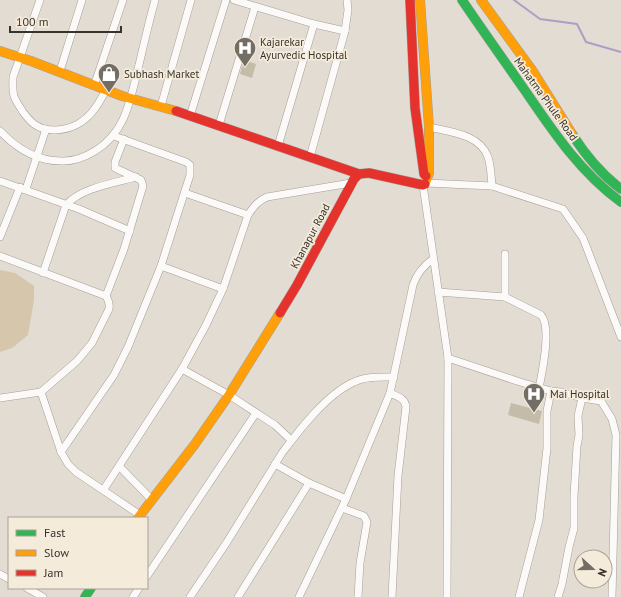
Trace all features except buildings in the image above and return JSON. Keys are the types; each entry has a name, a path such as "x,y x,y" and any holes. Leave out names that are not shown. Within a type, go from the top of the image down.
{"main road":[{"path":"410,0 415,108 425,182"},
{"path":"420,0 429,127 430,173 425,182"},
{"name":"Mahatma Phule Road","path":"462,0 553,132 594,181 609,195 621,202"},
{"name":"Mahatma Phule Road","path":"481,0 538,79 578,142 610,182 621,189"},
{"path":"0,51 60,71 94,86 130,99 161,106 359,174 369,173 425,182"},
{"name":"Khanapur Road","path":"140,516 229,395 297,284 351,183 359,174"}],"street":[{"path":"40,0 13,77 14,98 20,108 34,124 46,129 65,129 78,124 90,115 106,90"},
{"path":"60,71 82,0"},
{"path":"94,86 123,0"},
{"path":"0,131 20,148 38,157 55,162 73,161 90,154 105,145 114,136 124,117 155,0"},
{"path":"161,106 191,0"},
{"path":"190,116 226,0"},
{"path":"234,0 314,24 346,31"},
{"path":"310,157 346,31 348,10 347,0"},
{"path":"219,125 255,7"},
{"path":"278,146 314,24"},
{"path":"429,127 471,138 479,143 488,157 492,186"},
{"path":"0,237 38,157 46,129"},
{"path":"62,452 93,407 121,362 137,327 161,266 190,175 190,165 186,162 114,136"},
{"path":"106,296 120,263 143,186 141,180 115,168 115,162 124,139"},
{"path":"43,273 66,205 72,199 92,190 136,178"},
{"path":"0,180 93,214 130,231"},
{"path":"447,597 448,358 433,259 425,182 492,186 562,209 583,238 621,337"},
{"path":"104,490 182,369 223,289 248,215 255,204 267,197 351,183"},
{"path":"185,193 248,215"},
{"path":"505,254 505,297"},
{"path":"0,256 106,296 110,304 92,343 73,365 41,392 0,398"},
{"path":"299,597 342,508 390,393 413,285 417,274 424,265 433,259"},
{"path":"161,266 223,289"},
{"path":"438,292 505,297 541,315 544,318 546,326 546,355 539,388"},
{"path":"448,358 539,388 601,401 612,419 616,435 617,544 612,597"},
{"path":"182,369 229,395 275,425 291,440"},
{"path":"190,597 291,440 320,408 340,390 355,381 394,377"},
{"path":"518,597 539,520 547,448 547,411 551,391"},
{"path":"41,392 62,452 68,464 76,472 140,516"},
{"path":"390,393 402,399 406,403 398,476 392,597"},
{"path":"558,597 574,528 574,496 579,435 578,416 582,398"},
{"path":"148,575 256,413"},
{"path":"275,464 309,483 346,499"},
{"path":"120,467 152,500"},
{"path":"238,597 309,483"},
{"path":"342,508 364,516 367,522 360,563 358,597"},
{"path":"29,589 43,597"}],"shaded area":[{"path":"0,270 15,273 34,286 34,300 28,335 12,348 0,352"}],"waterway":[{"path":"514,0 540,19 577,24 586,42 621,52"}],"traffic: fast":[{"path":"462,0 569,152 593,178 621,202"},
{"path":"572,134 594,164 621,189"},
{"path":"85,597 90,589"}],"traffic: slow":[{"path":"420,0 429,127 429,173 425,184"},
{"path":"481,0 532,70 572,134"},
{"path":"0,51 31,61 122,96 176,111"},
{"path":"139,517 195,444 229,395 280,313"}],"traffic: jam":[{"path":"410,0 415,108 424,174 426,176"},
{"path":"176,111 359,174"},
{"path":"280,313 297,285 354,179 359,174 369,173 423,185 425,184"}],"place":[{"name":"Kajarekar Ayurvedic Hospital","path":"245,68"},
{"name":"Subhash Market","path":"109,94"},
{"name":"Mai Hospital","path":"534,414"}]}
